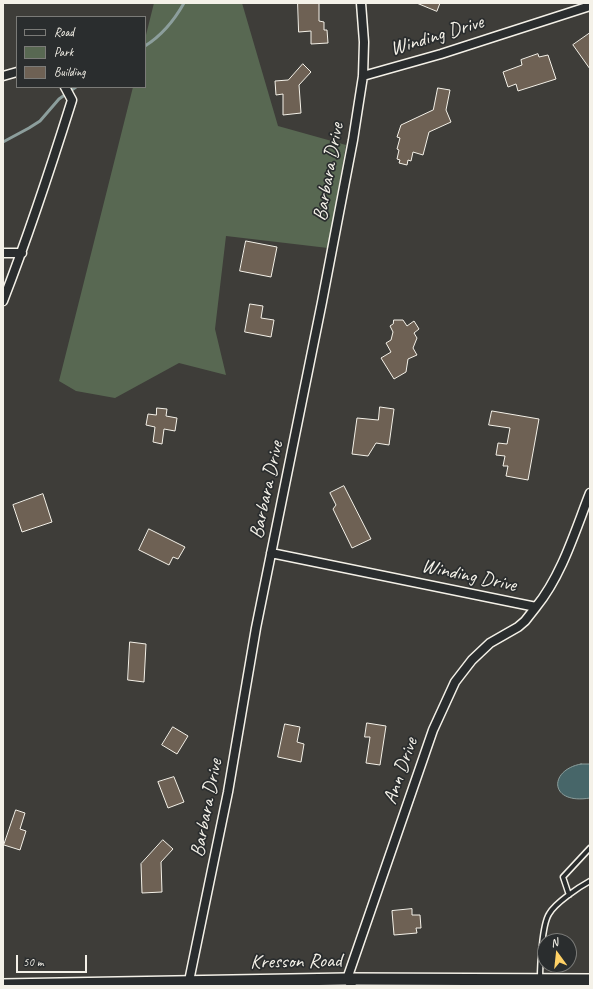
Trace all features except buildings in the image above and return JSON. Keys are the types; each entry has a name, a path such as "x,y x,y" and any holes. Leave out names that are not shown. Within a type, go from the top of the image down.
{"street":[{"name":"Barbara Drive","path":"189,981 228,792 271,553 353,140 363,76 364,42 362,3"},
{"name":"Winding Drive","path":"363,76 441,54 590,6"},
{"path":"3,76 16,72"},
{"path":"3,300 22,253 72,100 66,88"},
{"path":"3,253 22,253"},
{"name":"Winding Drive","path":"271,553 536,607 559,569 590,493"},
{"name":"Ann Drive","path":"350,982 433,730 456,682 472,660 490,643 518,627 536,607"},
{"name":"Kresson Road","path":"3,985 122,985 189,981 350,982 540,979 590,980"}],"lane":[{"path":"569,895 563,877 590,848"},
{"path":"540,979 542,947 548,915 554,907 590,881"}],"green space":[{"path":"154,3 242,3 278,126 346,145 328,248 226,236 215,329 226,375 179,363 115,398 76,391 59,381 133,88 146,88 146,35"}],"water":[{"path":"581,764 590,764 590,798 576,799 560,792 558,786 559,779 570,767"}],"waterway":[{"path":"146,45 167,27 184,3"},
{"path":"3,142 40,121 59,99 75,88"}]}
